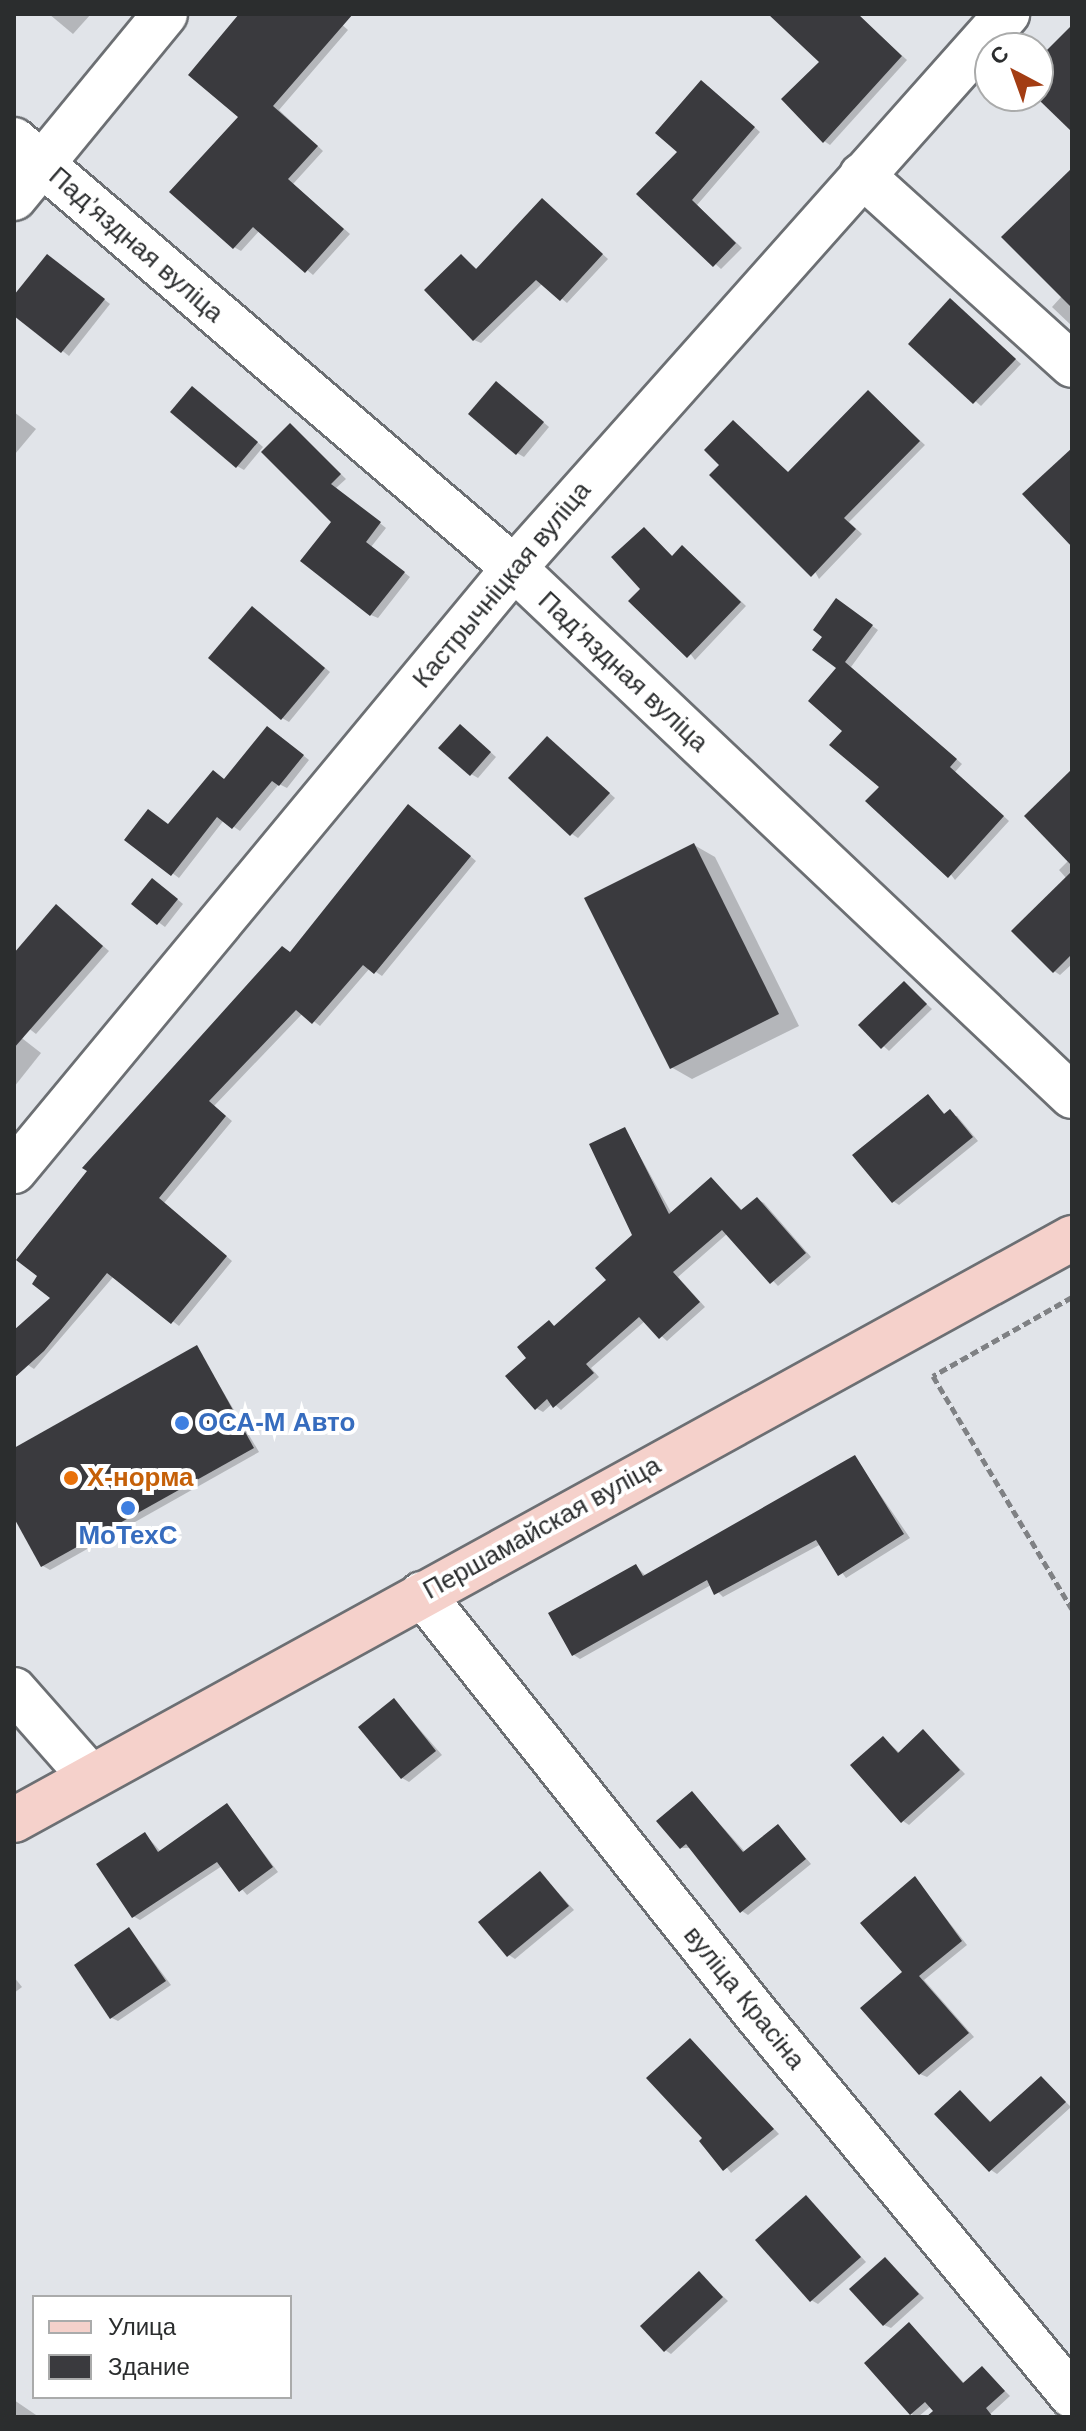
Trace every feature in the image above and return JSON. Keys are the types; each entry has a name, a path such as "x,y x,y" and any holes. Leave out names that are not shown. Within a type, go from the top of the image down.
{"main road":[{"name":"Першамайская вуліца","path":"14,1820 89,1775 1072,1238"}],"street":[{"path":"14,198 28,152 165,14"},
{"name":"Кастрычніцкая вуліца","path":"14,1171 514,568 1007,14"},
{"name":"Падʼяздная вуліца","path":"28,152 514,568 1072,1096"},
{"path":"862,175 1072,365"},
{"name":"вуліца Красіна","path":"422,1594 757,2015 1072,2396"},
{"path":"14,1690 89,1775"}],"path":[{"path":"1072,1297 933,1376 1072,1609"}],"building":[{"path":"239,14 353,14 273,106 318,146 288,179 344,229 305,273 253,227 233,249 169,192 238,117 188,75"},
{"path":"768,14 858,14 902,56 823,143 781,99 819,62"},
{"path":"1072,25 1072,132 1051,112 1054,112 1054,43"},
{"path":"701,80 755,127 692,200 736,243 713,267 636,194 677,152 655,133"},
{"path":"1072,168 1072,308 1001,237"},
{"path":"542,198 603,254 560,301 536,280 473,341 424,290 461,254 476,269"},
{"path":"47,254 105,299 61,353 14,316 14,295"},
{"path":"950,298 1016,359 973,404 908,344"},
{"path":"496,381 544,422 516,455 468,414"},
{"path":"192,386 258,442 236,468 170,412"},
{"path":"868,390 920,441 844,518 856,529 811,577 709,475 719,465 704,450 733,420 788,472"},
{"path":"290,423 341,474 331,484 381,522 366,542 405,572 370,616 300,561 331,522 261,452"},
{"path":"1072,448 1072,547 1022,494"},
{"path":"644,527 672,556 682,545 741,602 687,658 628,601 640,589 611,557"},
{"path":"836,598 873,625 845,662 957,759 950,767 1004,816 948,878 865,801 879,787 829,745 842,731 808,701 836,668 812,650 822,637 813,630"},
{"path":"252,606 325,668 281,720 208,658"},
{"path":"460,724 491,752 470,776 438,748"},
{"path":"267,726 304,755 279,786 272,781 232,829 217,817 171,876 124,840 148,809 168,824 213,770 224,779"},
{"path":"547,736 610,793 570,836 508,778"},
{"path":"1072,769 1072,866 1024,816"},
{"path":"408,804 471,856 374,974 363,965 312,1024 296,1010 209,1101 226,1116 159,1198 227,1256 171,1324 107,1273 44,1351 14,1378 14,1330 50,1298 32,1284 37,1276 16,1260 87,1171 82,1168 282,946 290,952"},
{"path":"694,843 779,1014 670,1069 584,898"},
{"path":"1072,871 1072,954 1053,973 1011,931"},
{"path":"152,878 178,899 157,925 131,904"},
{"path":"56,904 103,946 14,1048 14,953"},
{"path":"904,981 927,1004 881,1049 858,1025"},
{"path":"928,1094 944,1114 950,1109 973,1137 892,1203 852,1155"},
{"path":"625,1127 669,1214 711,1177 741,1210 757,1197 806,1253 770,1284 722,1230 673,1272 700,1302 659,1339 639,1317 586,1364 594,1373 553,1408 547,1399 535,1410 505,1376 526,1358 517,1347 549,1320 554,1326 606,1280 595,1268 632,1235 589,1144"},
{"path":"197,1345 254,1448 41,1567 14,1518 14,1448"},
{"path":"855,1455 904,1534 838,1576 816,1540 714,1595 707,1580 572,1656 548,1613 636,1564 643,1576"},
{"path":"394,1698 436,1751 401,1779 358,1727"},
{"path":"923,1729 960,1770 901,1823 850,1765 883,1736 898,1753"},
{"path":"692,1791 743,1852 778,1824 806,1859 740,1913 686,1844 680,1849 656,1821"},
{"path":"227,1803 273,1867 239,1892 217,1862 132,1918 96,1864 145,1832 158,1852"},
{"path":"540,1871 569,1906 507,1957 478,1922"},
{"path":"915,1876 962,1941 919,1976 969,2033 919,2075 860,2008 902,1972 860,1923"},
{"path":"129,1927 166,1981 110,2019 74,1965"},
{"path":"690,2038 774,2129 723,2171 699,2141 702,2138 646,2078"},
{"path":"1041,2076 1066,2102 989,2172 934,2114 960,2090 990,2122"},
{"path":"806,2195 861,2257 810,2302 755,2240"},
{"path":"885,2257 919,2294 883,2326 849,2289"},
{"path":"699,2271 723,2297 664,2352 640,2326"},
{"path":"909,2322 963,2383 982,2366 1005,2391 986,2408 993,2417 926,2417 933,2411 925,2402 910,2415 864,2363"}],"place":[{"name":"ОСА-М Авто","path":"182,1423"},
{"name":"Х-норма","path":"71,1478"},
{"name":"MoTexC","path":"128,1508"}]}
